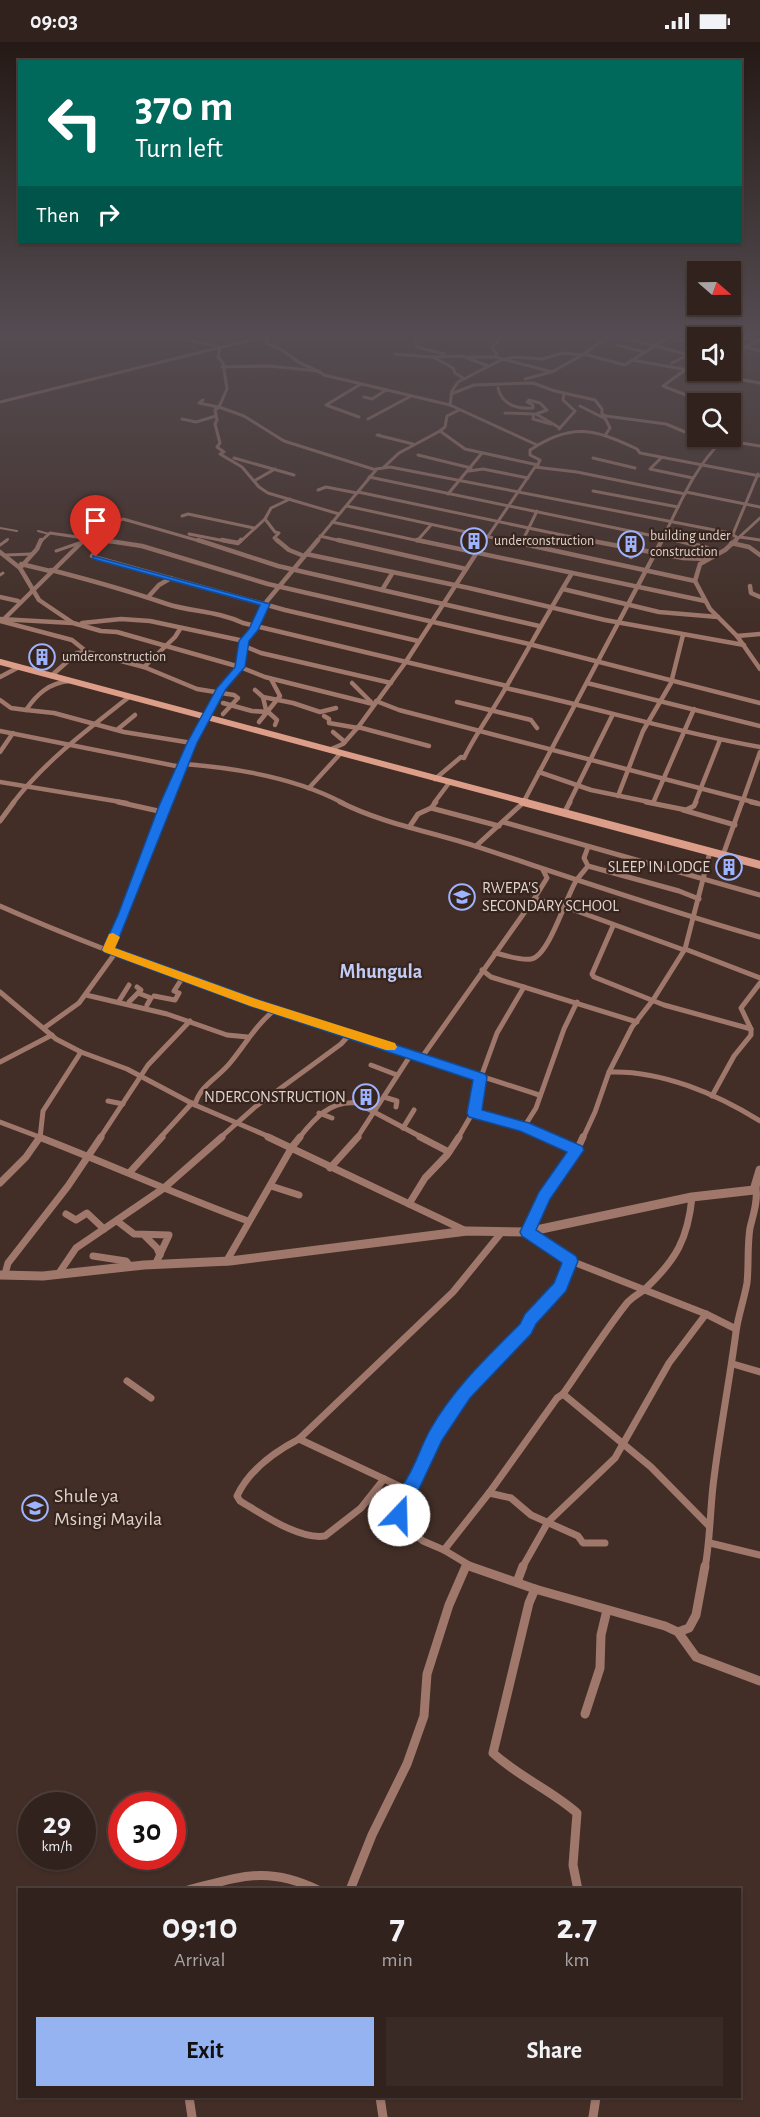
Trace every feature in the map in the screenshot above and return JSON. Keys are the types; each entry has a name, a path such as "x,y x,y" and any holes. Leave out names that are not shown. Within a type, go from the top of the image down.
{"main road":[{"path":"0,662 523,804 760,865"}],"street":[{"path":"218,434 220,443 217,447 224,452 220,454 242,467 268,493 339,514"},
{"path":"273,434 284,441 376,469 384,467 461,480 733,534 739,538 760,540"},
{"path":"384,467 399,453 434,434"},
{"path":"444,434 465,449 537,466 760,507"},
{"path":"512,434 537,446"},
{"path":"530,450 556,434"},
{"path":"606,434 637,449 640,453 759,475 744,504 733,534"},
{"path":"380,435 377,435 414,444"},
{"path":"328,750 345,741 391,683 442,604 457,586 476,553 537,466 540,460 530,455 530,450 521,443 520,438"},
{"path":"741,440 753,445"},
{"path":"741,443 760,446"},
{"path":"476,846 523,804 639,587 662,536 693,478 715,447"},
{"path":"448,494 482,453"},
{"path":"418,455 470,470 483,469 528,478"},
{"path":"224,456 294,475"},
{"path":"593,458 635,468"},
{"path":"661,458 650,469 693,478"},
{"path":"254,481 274,469"},
{"path":"108,950 124,915 182,765 221,691 240,667 244,643 254,630 265,604 376,469"},
{"path":"369,477 510,506 632,526 707,548 706,559"},
{"path":"318,490 326,487 683,558 706,559"},
{"path":"593,491 678,507"},
{"path":"178,534 238,543 265,519 271,508 290,499"},
{"path":"347,506 695,581"},
{"path":"521,543 537,511"},
{"path":"182,516 188,514 254,528"},
{"path":"632,526 636,515"},
{"path":"760,518 725,550 706,559 699,566 695,581 705,601 737,636 760,669"},
{"path":"2,620 18,601 78,543 121,519 292,569 539,626"},
{"path":"265,519 275,532 279,533 274,538 289,550 305,555 393,572 619,623 744,645"},
{"path":"332,522 705,601"},
{"path":"417,541 431,525"},
{"path":"0,528 17,531"},
{"path":"38,531 87,537 127,546 142,546 279,587 529,644 760,703"},
{"path":"21,566 38,548 40,541 49,534"},
{"path":"320,536 466,569"},
{"path":"0,545 8,539"},
{"path":"98,540 97,547 99,548 92,556 265,604 418,641"},
{"path":"56,550 78,543"},
{"path":"731,543 748,547 760,555"},
{"path":"631,557 636,548"},
{"path":"3,554 22,556 31,554"},
{"path":"3,554 21,566 50,570 149,596 168,604 226,615 255,626 577,703 647,723 760,747"},
{"path":"21,566 39,600 73,623 166,646 240,667 271,679 375,703 760,804"},
{"path":"382,590 393,572"},
{"path":"435,779 456,759 461,757 464,759 478,730 506,687 539,626 572,573"},
{"path":"149,596 159,585 171,578"},
{"path":"750,586 751,593 760,597"},
{"path":"562,589 690,616 718,617"},
{"path":"0,597 18,601"},
{"path":"2,620 73,623 133,619 163,622 180,629 244,643 261,653 391,683"},
{"path":"2,620 72,640 87,652"},
{"path":"144,667 180,629"},
{"path":"737,636 760,634"},
{"path":"618,796 647,723 671,681 683,635"},
{"path":"51,676 78,653 87,652 144,667 197,689 237,692"},
{"path":"0,677 19,667"},
{"path":"259,722 280,696 271,679"},
{"path":"26,710 45,687 57,681 70,681"},
{"path":"352,683 375,703"},
{"path":"587,683 760,726"},
{"path":"255,690 260,692 268,712 276,722 273,707"},
{"path":"221,691 238,698 223,714"},
{"path":"0,821 27,785 68,745 129,697"},
{"path":"263,697 320,712 336,708"},
{"path":"0,700 11,708 44,714 56,713 94,725 192,743"},
{"path":"457,702 531,720 537,728"},
{"path":"223,704 252,711 268,712"},
{"path":"653,803 694,709"},
{"path":"564,813 613,714"},
{"path":"118,729 135,715"},
{"path":"324,716 329,719 329,723 358,727 429,746"},
{"path":"0,731 182,765 225,766 309,788 324,793 360,812 476,846 576,881 760,937"},
{"path":"333,732 345,741"},
{"path":"0,752 13,733"},
{"path":"683,810 694,806 720,740"},
{"path":"723,855 760,752"},
{"path":"309,788 340,754"},
{"path":"539,772 618,796 683,810 735,825"},
{"path":"0,782 27,785 163,812"},
{"path":"410,826 418,814 431,808 449,783"},
{"path":"431,808 704,876 760,896"},
{"path":"588,847 584,858 588,866 676,890 699,899"},
{"path":"527,1232 544,1196 577,1150 595,1112 613,1062 685,950 710,852"},
{"path":"495,953 536,959 554,932 563,906 572,893 576,881 588,866"},
{"path":"543,870 547,878"},
{"path":"547,878 561,876"},
{"path":"422,1057 547,878"},
{"path":"534,899 563,906 760,978"},
{"path":"1,907 75,939 183,977 539,1095"},
{"path":"613,926 592,974 597,979 653,1000 752,1029"},
{"path":"44,1028 74,1008 86,995 116,952"},
{"path":"482,970 491,977 637,1022"},
{"path":"154,996 175,1000 179,993 174,991 183,977"},
{"path":"712,1096 734,1056 748,1039 752,1029 741,1008 760,983"},
{"path":"119,1001 129,985"},
{"path":"409,1203 424,1178 449,1152 474,1113 481,1077 497,1033 524,987"},
{"path":"129,1002 138,990 151,998 147,1005"},
{"path":"0,992 52,1035 81,1052 140,1076 194,1104 292,1147 467,1232"},
{"path":"86,995 129,1002 236,1038 248,1037"},
{"path":"524,1127 534,1114 564,1029 577,1002"},
{"path":"130,1172 194,1104 198,1093 230,1063 263,1019 276,1009"},
{"path":"190,1021 153,1059 140,1076 68,1186 8,1263 3,1274 36,1276 130,1266 226,1262 467,1232 527,1232 692,1197 758,1194"},
{"path":"59,1273 76,1248 164,1188 237,1123 341,1044 350,1034"},
{"path":"0,1062 52,1035"},
{"path":"0,1183 40,1139 43,1111 81,1052"},
{"path":"330,1167 357,1138 376,1112 412,1053"},
{"path":"613,1062 622,1070"},
{"path":"372,1065 397,1075"},
{"path":"609,1072 622,1070 712,1096 760,1121"},
{"path":"384,1097 397,1101 396,1107"},
{"path":"108,1101 123,1104"},
{"path":"226,1262 292,1147 319,1113 334,1106 353,1102 449,1152"},
{"path":"404,1128 414,1110"},
{"path":"319,1113 332,1119"},
{"path":"474,1113 524,1127 577,1150"},
{"path":"0,1122 248,1221"},
{"path":"678,1632 689,1628 696,1616 710,1542 709,1526 720,1436 733,1364 736,1329 742,1312 747,1281 750,1230 757,1216 760,1170"},
{"path":"271,1186 299,1195"},
{"path":"444,1550 489,1493 557,1398 563,1394 615,1319 630,1300 644,1290 668,1264 685,1238 690,1220 692,1197"},
{"path":"66,1214 76,1220 87,1214 104,1229"},
{"path":"117,1221 124,1230 145,1236 169,1235 155,1265"},
{"path":"527,1232 571,1261 706,1314 736,1329"},
{"path":"384,1479 361,1508 325,1536 315,1537 280,1525 240,1501 237,1493 273,1453 299,1439 453,1292 501,1233"},
{"path":"145,1236 157,1248 160,1255"},
{"path":"93,1256 126,1261 130,1266"},
{"path":"402,1497 412,1485 436,1435 464,1393 525,1329 560,1287 571,1261"},
{"path":"517,1582 528,1552 548,1522 615,1458 669,1363 706,1314"},
{"path":"733,1364 760,1372"},
{"path":"127,1381 151,1398"},
{"path":"563,1394 651,1467 709,1526"},
{"path":"299,1439 400,1488 402,1497 399,1515 403,1525 423,1541 444,1550 466,1565 535,1589 646,1620 678,1632 696,1656 760,1681"},
{"path":"489,1493 511,1498 520,1507 578,1536 583,1543 605,1543"},
{"path":"710,1542 760,1555"},
{"path":"351,1888 372,1835 407,1764 424,1716 427,1674 452,1597 466,1565"},
{"path":"535,1589 529,1603 494,1753 507,1767 548,1790 578,1813 573,1865 578,1888"},
{"path":"585,1714 601,1661 602,1635 607,1610"},
{"path":"196,1888 255,1874 270,1873 296,1879 314,1888"},
{"path":"189,2098 192,2117"},
{"path":"381,2098 383,2117"},
{"path":"593,2117 596,2098"}],"slow traffic":[{"path":"113,937 108,950 255,1003 390,1047"}],"place":[{"name":"underconstruction","path":"474,541"},
{"name":"building under construction","path":"631,544"},
{"name":"umderconstruction","path":"42,657"},
{"name":"SLEEP IN LODGE","path":"729,867"},
{"name":"RWEPA'S SECONDARY SCHOOL","path":"462,897"},
{"name":"NDERCONSTRUCTION","path":"366,1097"},
{"name":"Shule ya Msingi Mayila","path":"35,1508"}],"district":[{"name":"Mhungula","path":"381,972"}],"route":[{"path":"96,557 143,572 265,604 254,630 244,641 242,661 237,673 222,688 176,777 124,915 108,950 255,1003 481,1077 474,1113 524,1127 577,1150 563,1166 544,1196 527,1232 571,1261 560,1287 525,1329 464,1393 436,1435 412,1485 402,1497 399,1515"}]}
